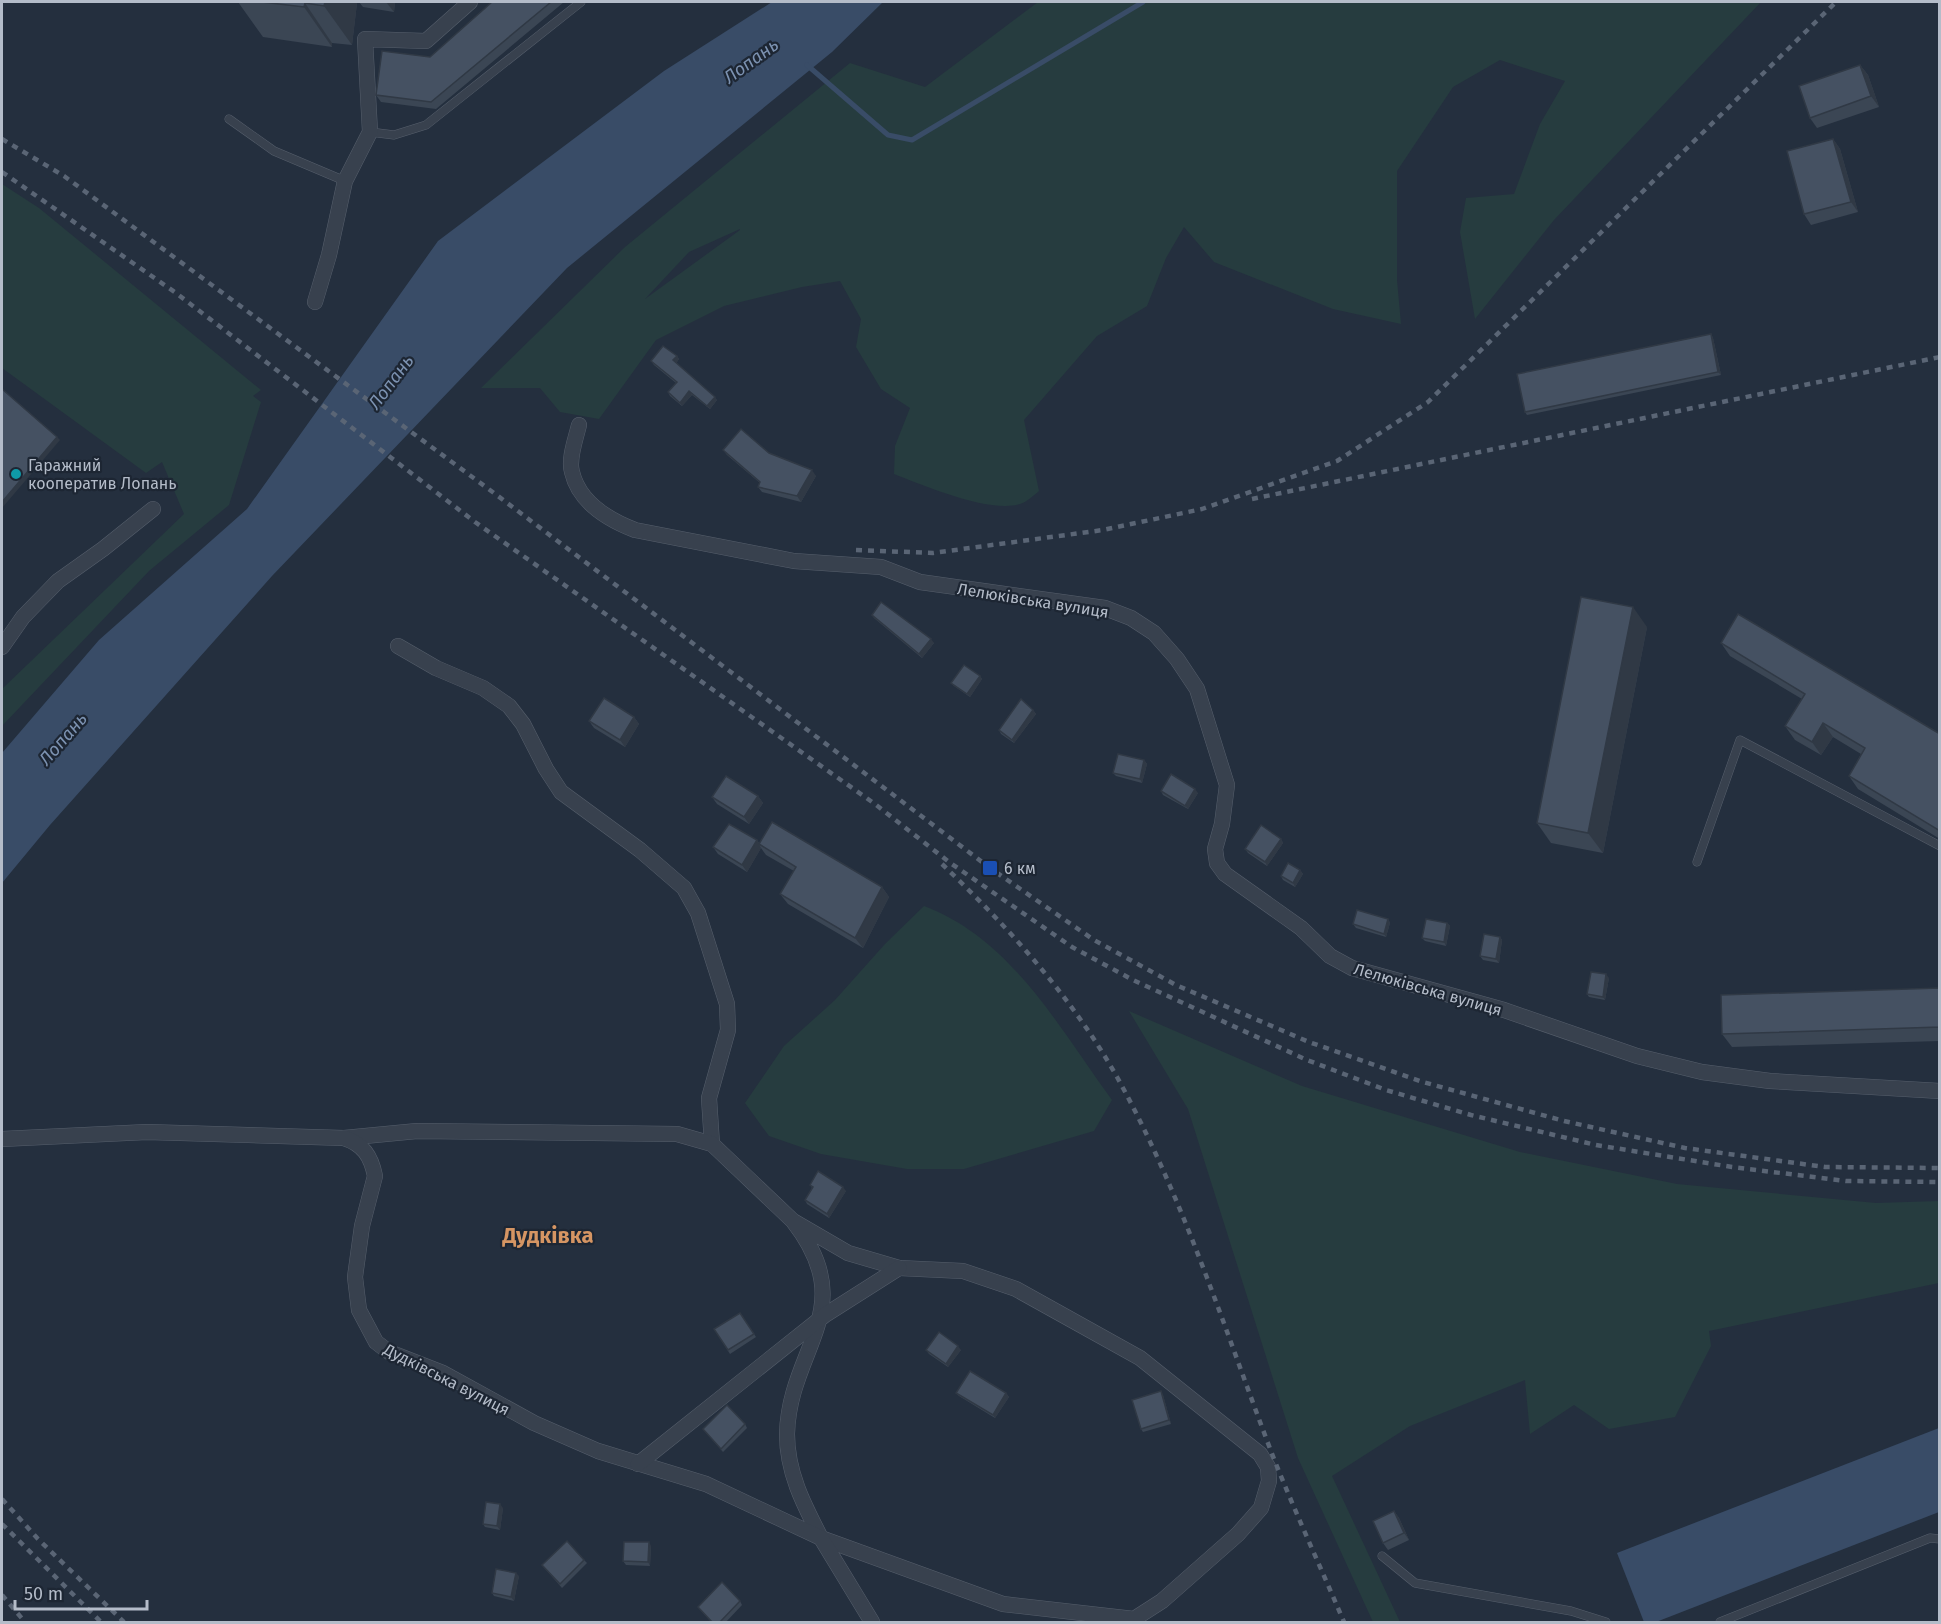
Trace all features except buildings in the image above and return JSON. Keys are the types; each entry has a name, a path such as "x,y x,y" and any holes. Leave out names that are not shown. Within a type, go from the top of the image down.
{"street":[{"path":"315,302 329,255 345,181 370,132 365,39 426,41 470,2"},
{"name":"Лелюківська вулиця","path":"579,425 571,470 581,490 596,508 614,522 635,530 794,561 881,567 920,582 1105,608 1131,618 1154,633 1177,659 1197,689 1227,785 1222,824 1215,849 1216,863 1225,874 1301,928 1330,956 1352,968 1504,1010 1637,1056 1702,1072 1770,1081 1940,1091"},
{"path":"2,647 23,617 58,581 104,549 153,509"},
{"path":"398,646 436,668 483,688 509,706 524,724 546,769 561,792 640,850 684,888 698,913 727,1004 728,1030 709,1098 712,1144"},
{"path":"2,1139 147,1132 344,1138 417,1131 677,1134 712,1144 793,1221 813,1250 819,1266 823,1292 821,1318 796,1388 787,1432 788,1452 797,1490 821,1538 872,1623"},
{"name":"Дудківська вулиця","path":"344,1138 357,1142 365,1150 375,1176 362,1226 355,1277 359,1310 376,1342 389,1352 443,1373 534,1424 598,1452 706,1484 821,1538 1003,1604 1134,1619 1162,1601 1238,1534 1261,1508 1269,1481 1268,1467 1260,1454 1140,1358 1016,1289 963,1271 899,1268 848,1253 793,1221"},
{"path":"638,1464 821,1318 899,1268"}],"lane":[{"path":"370,132 394,135 426,125 581,2"},
{"path":"229,119 274,151 345,181"},
{"path":"1697,862 1740,740 1940,846"},
{"path":"1720,1623 1930,1538 1940,1539"},
{"path":"1382,1556 1415,1583 1571,1611 1606,1623"}],"green space":[{"path":"1038,2 1761,2 1554,220 1475,319 1460,232 1466,198 1514,194 1540,124 1565,81 1500,60 1453,87 1397,171 1397,280 1401,324 1333,309 1214,262 1184,227 1166,258 1147,306 1097,336 1024,420 1039,491 1020,504 1007,506 975,502 894,474 895,446 910,408 881,389 856,347 861,319 840,281 802,287 724,306 656,340 599,419 560,412 540,388 481,388 625,247 850,63 925,87","holes":["740,230 645,299 689,252"]},
{"path":"2,184 39,208 261,390 253,396 261,402 229,505 149,571 2,726 2,689 184,514 162,462 146,473 2,368"},
{"path":"924,906 955,921 983,940 1031,988 1112,1100 1094,1131 964,1169 907,1169 821,1154 769,1136 745,1103 784,1046 835,1000 885,944"},
{"path":"1129,1011 1302,1086 1520,1152 1677,1184 1876,1203 1939,1201 1939,1283 1709,1331 1711,1346 1675,1417 1609,1429 1574,1405 1530,1434 1525,1380 1410,1426 1332,1476 1400,1622 1373,1622 1298,1458 1188,1109"}],"water":[{"name":"Лопань","path":"772,2 883,2 832,52 567,268 272,576 50,825 2,883 2,753 99,640 247,509 438,241 664,71"},
{"path":"1939,1428 1939,1512 1656,1622 1644,1622 1617,1553"}],"waterway":[{"path":"807,65 888,135 912,140 1143,2"}],"railway":[{"path":"856,550 933,553 1103,530 1202,509 1337,461 1428,402 1836,2"},
{"path":"2,139 64,176 498,496 990,868 1094,940 1176,985 1309,1042 1423,1082 1564,1121 1685,1148 1825,1167 1940,1168"},
{"path":"2,172 176,293 475,522 875,804 949,862 1072,947 1133,980 1307,1060 1386,1090 1471,1115 1596,1145 1732,1167 1846,1181 1940,1182"},
{"path":"1252,499 1940,357"},
{"path":"942,864 1015,938 1037,964 1080,1019 1117,1077 1141,1123 1183,1217 1274,1459 1344,1622"},
{"path":"2,1499 38,1539 124,1622"},
{"path":"2,1524 101,1622"},
{"path":"2,1595 25,1622"}],"place":[{"name":"Гаражний кооператив Лопань","path":"16,474"},
{"name":"6 км","path":"990,868"}],"district":[{"name":"Дудківка","path":"548,1235"}]}
